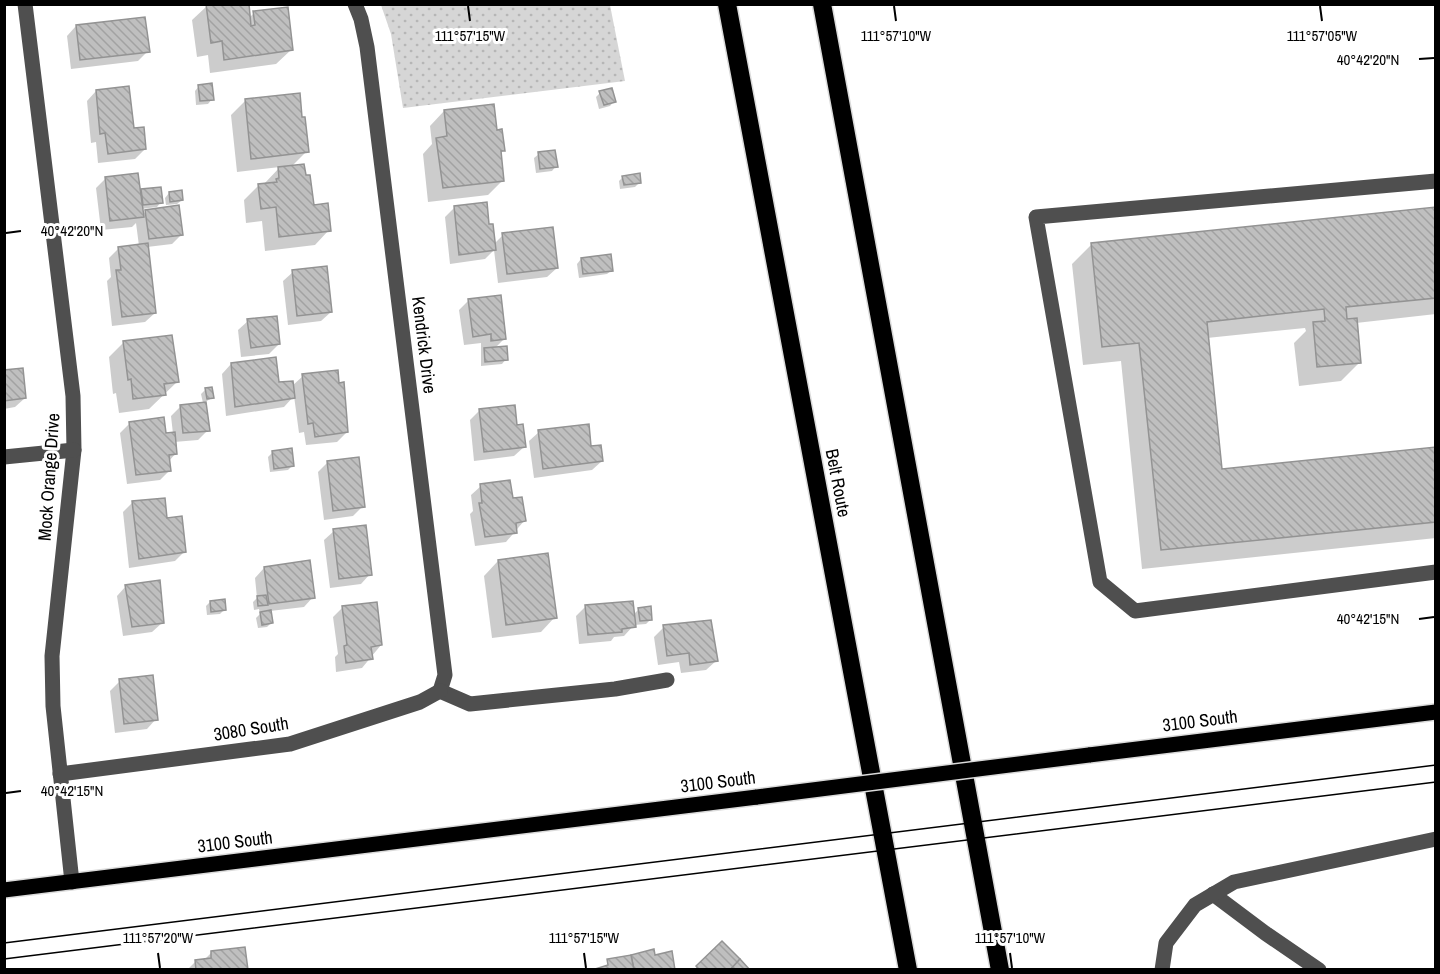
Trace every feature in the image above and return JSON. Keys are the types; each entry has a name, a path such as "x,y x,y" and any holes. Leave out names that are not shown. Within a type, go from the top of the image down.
{"highway":[{"name":"Belt Route","path":"727,4 908,969"},
{"path":"822,4 1000,969"}],"main road":[{"name":"3100 South","path":"4,890 1436,712"}],"street":[{"name":"Mock Orange Drive","path":"25,4 74,396 74,450 52,656 53,706 72,882"},
{"name":"Kendrick Drive","path":"355,4 365,35 370,71 445,675 440,691"},
{"path":"1436,181 1036,217 1100,582 1135,611 1436,572"},
{"path":"4,457 74,450"},
{"path":"440,691 470,704 615,689 667,680"},
{"name":"3080 South","path":"60,774 290,744 420,702 440,691"},
{"path":"1162,969 1166,943 1195,905 1234,882 1436,839"},
{"path":"1214,894 1265,933 1319,969"}],"shaded area":[{"path":"381,5 610,5 625,81 403,108 391,34"}],"building":[{"path":"206,4 249,4 251,26 255,25 253,11 288,7 293,50 224,60 222,41 211,43"},
{"path":"145,17 150,52 80,60 76,25"},
{"path":"212,83 214,100 200,101 198,85"},
{"path":"129,86 134,128 144,127 146,149 108,154 105,133 100,134 96,90"},
{"path":"612,88 616,102 604,105 599,91"},
{"path":"300,93 309,152 251,159 245,99"},
{"path":"494,104 497,130 502,129 505,151 501,151 504,181 443,188 436,138 447,136 444,110"},
{"path":"555,150 558,167 540,169 538,152"},
{"path":"304,164 306,175 310,175 314,205 328,203 331,231 279,237 276,207 261,209 258,184 277,182 278,167"},
{"path":"138,173 144,217 110,221 105,177"},
{"path":"640,173 641,183 624,185 622,176"},
{"path":"161,187 163,203 143,205 141,189"},
{"path":"182,190 183,200 170,202 169,192"},
{"path":"487,202 489,224 493,224 496,250 459,255 454,206"},
{"path":"179,205 183,235 149,239 145,210"},
{"path":"1436,207 1436,298 1346,307 1347,319 1357,318 1361,363 1317,367 1313,322 1325,321 1324,309 1207,322 1222,469 1436,447 1436,522 1161,550 1139,343 1102,347 1091,243"},
{"path":"553,227 558,268 507,274 502,233"},
{"path":"148,243 156,313 122,317 116,270 121,270 118,247"},
{"path":"611,254 613,271 583,274 581,258"},
{"path":"327,266 332,312 297,316 292,270"},
{"path":"501,295 506,339 491,341 491,334 473,337 468,299"},
{"path":"277,316 280,344 251,348 247,319"},
{"path":"172,335 179,382 164,384 166,395 133,399 123,341"},
{"path":"507,346 508,360 485,362 484,348"},
{"path":"276,357 279,382 293,381 295,398 235,407 231,363"},
{"path":"23,368 26,398 4,401 4,370"},
{"path":"338,370 339,383 344,382 348,432 315,437 313,423 308,424 302,374"},
{"path":"212,387 214,398 207,399 205,388"},
{"path":"206,402 210,431 183,433 180,405"},
{"path":"515,405 517,425 523,424 526,447 484,452 479,409"},
{"path":"164,417 166,433 175,432 177,454 169,455 171,471 136,475 129,422"},
{"path":"589,424 591,446 601,445 603,461 543,469 538,430"},
{"path":"292,448 294,466 274,469 272,451"},
{"path":"359,457 365,507 333,511 327,461"},
{"path":"510,480 513,498 522,497 526,521 516,523 517,533 485,537 479,503 482,503 480,484"},
{"path":"165,498 167,518 182,516 186,552 139,559 132,501"},
{"path":"366,525 372,575 339,579 333,529"},
{"path":"548,553 557,618 506,625 498,560"},
{"path":"310,560 315,598 269,604 264,567"},
{"path":"160,580 164,623 132,627 125,585"},
{"path":"266,595 268,605 258,606 257,596"},
{"path":"225,599 226,610 211,612 210,601"},
{"path":"633,601 636,627 622,629 622,632 588,635 585,605"},
{"path":"377,602 382,645 371,647 373,659 346,663 344,646 347,645 342,606"},
{"path":"651,606 652,620 640,621 638,608"},
{"path":"271,610 273,623 262,625 260,612"},
{"path":"711,620 718,661 690,665 689,653 667,656 663,625"},
{"path":"153,675 158,720 124,724 119,679"},
{"path":"722,941 740,959 730,970 699,970 696,966"},
{"path":"245,947 248,970 196,970 195,960 211,958 211,951"},
{"path":"654,949 655,955 672,951 675,970 634,970 631,955"},
{"path":"631,955 634,970 592,970 608,965 607,959"},
{"path":"740,959 750,970 730,970"}],"tram line":[{"path":"4,943 1436,765"},
{"path":"4,959 1436,782"}]}
